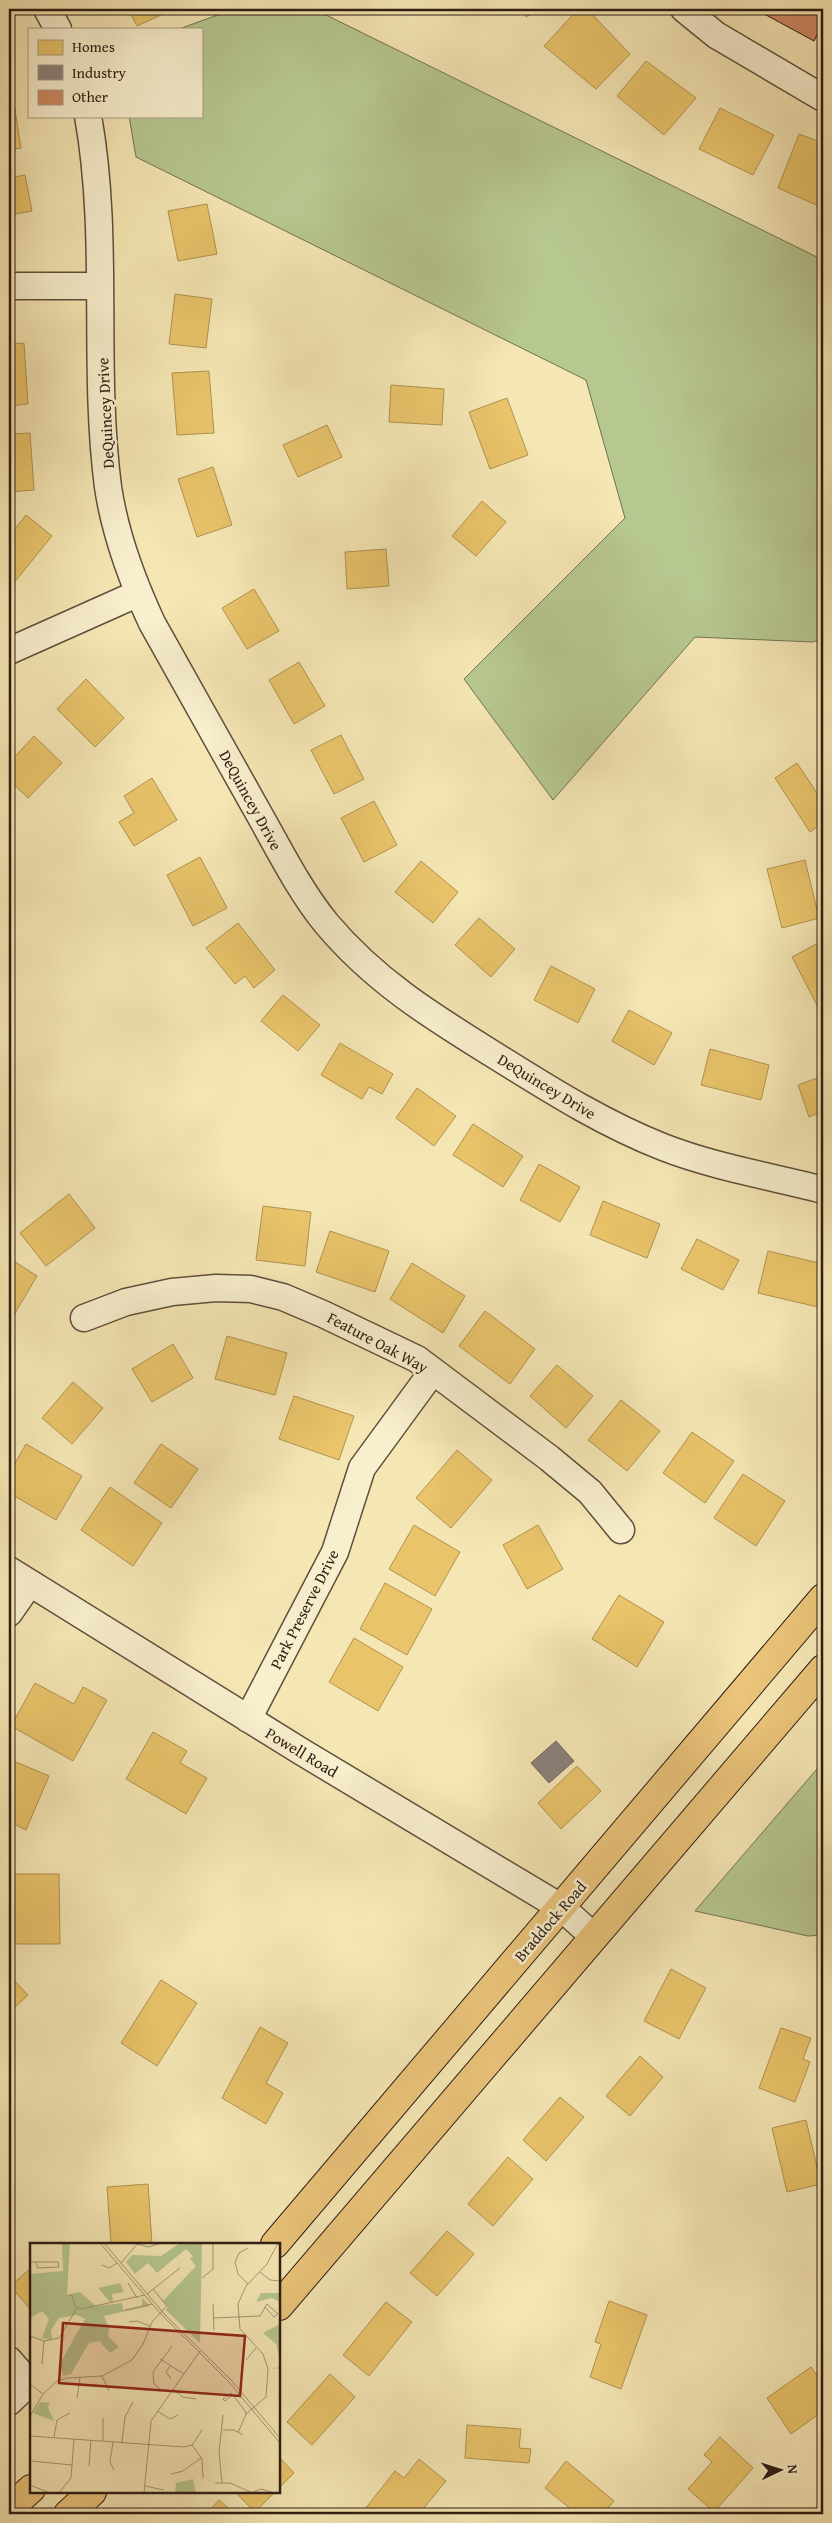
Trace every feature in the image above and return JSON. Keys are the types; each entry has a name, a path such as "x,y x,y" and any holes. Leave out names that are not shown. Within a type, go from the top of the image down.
{"main road":[{"name":"Braddock Road","path":"276,2243 562,1908 823,1598"},
{"path":"280,2305 593,1936 823,1669"},
{"path":"9,2509 30,2490"},
{"path":"68,2514 91,2493"}],"street":[{"path":"47,9 57,28"},
{"path":"684,9 716,35 823,98"},
{"name":"DeQuincey Drive","path":"88,118 94,148 100,233 104,443 108,487 114,519 138,593 152,623 296,879 325,922 356,956 388,986 425,1012 561,1096 627,1132 698,1159 823,1190"},
{"path":"9,286 100,286"},
{"path":"9,651 138,593"},
{"name":"Feature Oak Way","path":"84,1318 126,1302 172,1292 216,1288 251,1289 282,1297 323,1314 417,1359 549,1458 590,1492 621,1530"},
{"name":"Park Preserve Drive","path":"248,1718 335,1552 362,1468 433,1371"},
{"path":"9,1613 19,1577"},
{"name":"Powell Road","path":"19,1577 562,1908 593,1936"},
{"path":"9,2360 29,2383 9,2402"}],"green space":[{"path":"234,9 314,9 823,260 823,638 813,642 695,637 553,800 464,679 625,518 586,380 136,157 129,118 202,118 202,28 182,28"},
{"path":"823,1762 823,1935 808,1936 695,1911"}],"building: Homes":[{"path":"128,9 174,9 137,26"},
{"path":"521,9 539,9 526,17"},
{"path":"578,9 587,9 630,54 596,89 544,46"},
{"path":"646,61 696,98 664,135 617,96"},
{"path":"13,97 21,148 9,150 9,98"},
{"path":"720,108 774,135 753,175 699,149"},
{"path":"799,134 823,143 823,208 778,188"},
{"path":"25,175 32,211 9,215 9,178"},
{"path":"207,204 217,254 178,261 168,211"},
{"path":"175,294 212,299 206,348 169,344"},
{"path":"24,343 28,404 9,406 9,344"},
{"path":"209,371 214,433 177,435 172,373"},
{"path":"391,385 444,389 442,425 389,422"},
{"path":"507,398 528,455 490,469 469,412"},
{"path":"327,425 342,457 298,477 283,445"},
{"path":"30,433 34,490 9,492 9,434"},
{"path":"213,467 232,525 197,537 178,479"},
{"path":"482,501 506,522 476,556 452,536"},
{"path":"26,515 52,536 13,584 9,580 9,536"},
{"path":"386,549 389,586 347,589 345,552"},
{"path":"254,589 279,631 247,649 222,608"},
{"path":"299,662 325,706 294,724 269,680"},
{"path":"86,679 124,718 95,747 57,709"},
{"path":"341,735 364,779 334,794 311,750"},
{"path":"34,736 62,763 28,798 9,780 9,763"},
{"path":"797,763 823,802 823,823 810,832 775,778"},
{"path":"152,778 177,820 134,846 119,822 134,813 124,796"},
{"path":"374,801 397,845 364,862 341,818"},
{"path":"200,857 227,908 193,926 167,875"},
{"path":"805,860 819,918 782,928 767,869"},
{"path":"421,861 458,892 433,923 395,892"},
{"path":"479,918 515,949 491,977 455,945"},
{"path":"238,923 275,970 254,988 245,976 235,984 206,948"},
{"path":"822,941 823,1009 820,1011 792,957"},
{"path":"551,966 595,989 578,1023 534,1000"},
{"path":"283,995 320,1025 298,1051 261,1021"},
{"path":"629,1010 672,1033 654,1065 612,1041"},
{"path":"340,1043 393,1074 382,1094 369,1087 362,1099 321,1075"},
{"path":"710,1049 769,1065 761,1100 701,1085"},
{"path":"823,1076 823,1111 809,1117 798,1085"},
{"path":"417,1088 456,1116 434,1146 396,1118"},
{"path":"473,1124 523,1156 503,1187 453,1155"},
{"path":"539,1164 580,1187 560,1222 520,1200"},
{"path":"69,1194 95,1228 46,1266 20,1233"},
{"path":"603,1201 660,1224 647,1258 590,1235"},
{"path":"263,1206 311,1212 305,1266 256,1260"},
{"path":"330,1231 389,1251 375,1292 316,1272"},
{"path":"697,1239 739,1260 723,1290 681,1269"},
{"path":"768,1251 823,1264 823,1286 818,1307 758,1293"},
{"path":"9,1258 37,1276 11,1320 9,1318"},
{"path":"412,1263 465,1296 443,1333 390,1299"},
{"path":"485,1311 535,1349 510,1384 459,1346"},
{"path":"227,1336 287,1353 275,1395 215,1379"},
{"path":"173,1344 193,1378 152,1402 132,1369"},
{"path":"557,1365 593,1396 566,1428 530,1396"},
{"path":"73,1382 103,1408 72,1444 42,1418"},
{"path":"294,1396 354,1416 339,1460 279,1439"},
{"path":"621,1400 660,1431 627,1471 588,1440"},
{"path":"692,1432 734,1461 705,1503 663,1473"},
{"path":"26,1444 82,1476 56,1520 9,1493 9,1474"},
{"path":"161,1444 198,1469 171,1508 134,1483"},
{"path":"457,1450 492,1480 451,1528 416,1498"},
{"path":"743,1474 785,1501 756,1546 714,1518"},
{"path":"110,1487 162,1523 133,1566 81,1530"},
{"path":"414,1525 460,1552 435,1596 389,1569"},
{"path":"538,1525 563,1569 527,1589 503,1545"},
{"path":"385,1583 432,1609 407,1655 360,1629"},
{"path":"619,1595 664,1622 637,1667 592,1639"},
{"path":"354,1638 403,1667 378,1711 329,1682"},
{"path":"35,1683 74,1704 83,1687 107,1700 73,1761 11,1726"},
{"path":"153,1732 187,1751 180,1763 207,1778 186,1814 126,1779"},
{"path":"9,1759 49,1776 26,1830 14,1824 9,1837"},
{"path":"577,1766 601,1791 561,1829 538,1803"},
{"path":"12,1874 59,1874 60,1944 13,1944"},
{"path":"671,1969 706,1988 679,2039 644,2021"},
{"path":"9,1975 28,1995 9,2013"},
{"path":"161,1980 197,2003 157,2066 121,2043"},
{"path":"260,2027 288,2043 266,2083 283,2093 266,2124 222,2098"},
{"path":"781,2028 811,2038 803,2059 810,2062 795,2102 759,2088"},
{"path":"640,2056 663,2077 630,2116 606,2096"},
{"path":"560,2097 584,2117 546,2161 523,2140"},
{"path":"806,2120 821,2184 787,2192 772,2128"},
{"path":"508,2157 533,2179 493,2226 468,2204"},
{"path":"148,2184 152,2243 111,2243 107,2187"},
{"path":"447,2231 474,2254 437,2296 410,2273"},
{"path":"30,2269 30,2309 10,2286"},
{"path":"609,2301 647,2315 621,2389 590,2377 601,2344 595,2342"},
{"path":"386,2302 412,2322 369,2376 343,2355"},
{"path":"811,2367 823,2384 823,2411 791,2434 767,2398"},
{"path":"330,2374 355,2397 312,2445 287,2422"},
{"path":"467,2425 521,2429 519,2448 531,2449 529,2463 465,2458"},
{"path":"720,2437 753,2468 714,2512 688,2489 712,2462 704,2455"},
{"path":"280,2458 294,2473 280,2487"},
{"path":"419,2459 446,2481 419,2514 371,2514 365,2509 395,2471 404,2478"},
{"path":"566,2461 614,2501 603,2514 577,2514 545,2488"},
{"path":"236,2493 274,2493 255,2512"},
{"path":"219,2500 235,2514 206,2514"}],"building: Industry":[{"path":"556,1741 574,1761 549,1783 531,1763"}],"building: Other":[{"path":"755,9 823,9 823,22 814,41"}]}
